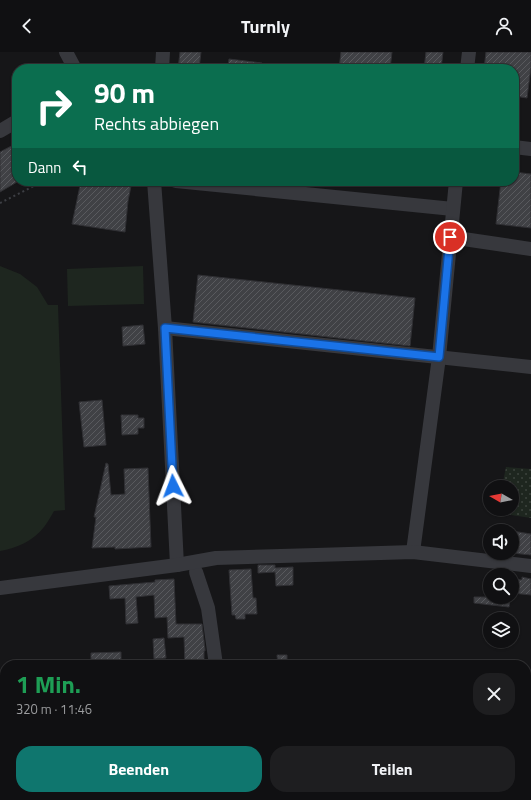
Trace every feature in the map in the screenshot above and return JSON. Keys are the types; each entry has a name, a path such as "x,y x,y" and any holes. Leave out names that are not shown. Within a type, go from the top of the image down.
{"street":[{"path":"66,52 72,64"},
{"path":"162,64 163,52"},
{"path":"468,64 469,52"},
{"path":"0,131 12,124"},
{"path":"519,148 531,149"},
{"path":"154,186 165,328 177,565"},
{"path":"225,186 453,209"},
{"path":"413,552 439,357 455,186"},
{"path":"450,237 531,249"},
{"path":"165,328 531,367"},
{"path":"0,588 177,565 216,558 413,552 531,566"},
{"path":"196,572 208,608 215,660"}],"path":[{"path":"0,203 34,186"}],"shaded area":[{"path":"0,266 20,274 37,287 48,305 58,305 65,510 54,511 40,532 30,540 18,546 0,551"},
{"path":"143,266 144,304 68,306 67,269"},
{"path":"506,467 531,469 531,518 518,516 519,480 503,480"}],"building":[{"path":"180,52 201,52 200,64 179,64"},
{"path":"341,52 392,52 391,64 340,64"},
{"path":"426,52 443,52 442,64 425,64"},
{"path":"486,52 531,52 531,67 527,98 519,97 519,64 485,64"},
{"path":"229,59 262,63 262,64 228,64"},
{"path":"12,146 12,185 0,192 0,152"},
{"path":"519,173 531,174 531,228 496,224 500,186 519,186"},
{"path":"80,186 131,186 125,232 72,224"},
{"path":"198,275 415,298 410,346 193,322"},
{"path":"143,325 145,344 123,346 122,327"},
{"path":"102,400 106,445 84,447 79,402"},
{"path":"121,415 138,415 138,418 144,418 144,428 138,428 138,434 122,435"},
{"path":"106,463 108,464 111,495 125,494 124,469 148,468 151,547 115,549 115,547 92,548 96,517 94,517"},
{"path":"519,532 531,534 531,555 519,554"},
{"path":"258,565 275,565 275,568 293,567 293,585 276,586 275,572 258,573"},
{"path":"251,569 253,598 256,598 257,614 245,614 245,619 236,619 235,615 232,615 229,570"},
{"path":"522,577 531,579 531,595 519,594 519,580 522,580"},
{"path":"174,579 176,624 202,624 205,649 204,660 185,660 184,637 168,638 167,617 155,618 154,595 136,597 138,623 126,624 125,598 110,599 109,586 155,582 155,580"},
{"path":"474,597 483,597 483,604 509,604 509,607 474,603"},
{"path":"164,638 166,658 154,659 153,639"},
{"path":"121,652 121,660 91,660 91,653"},
{"path":"277,655 287,655 287,660 278,660"}],"route":[{"path":"173,486 165,328 439,357 450,237"}]}
